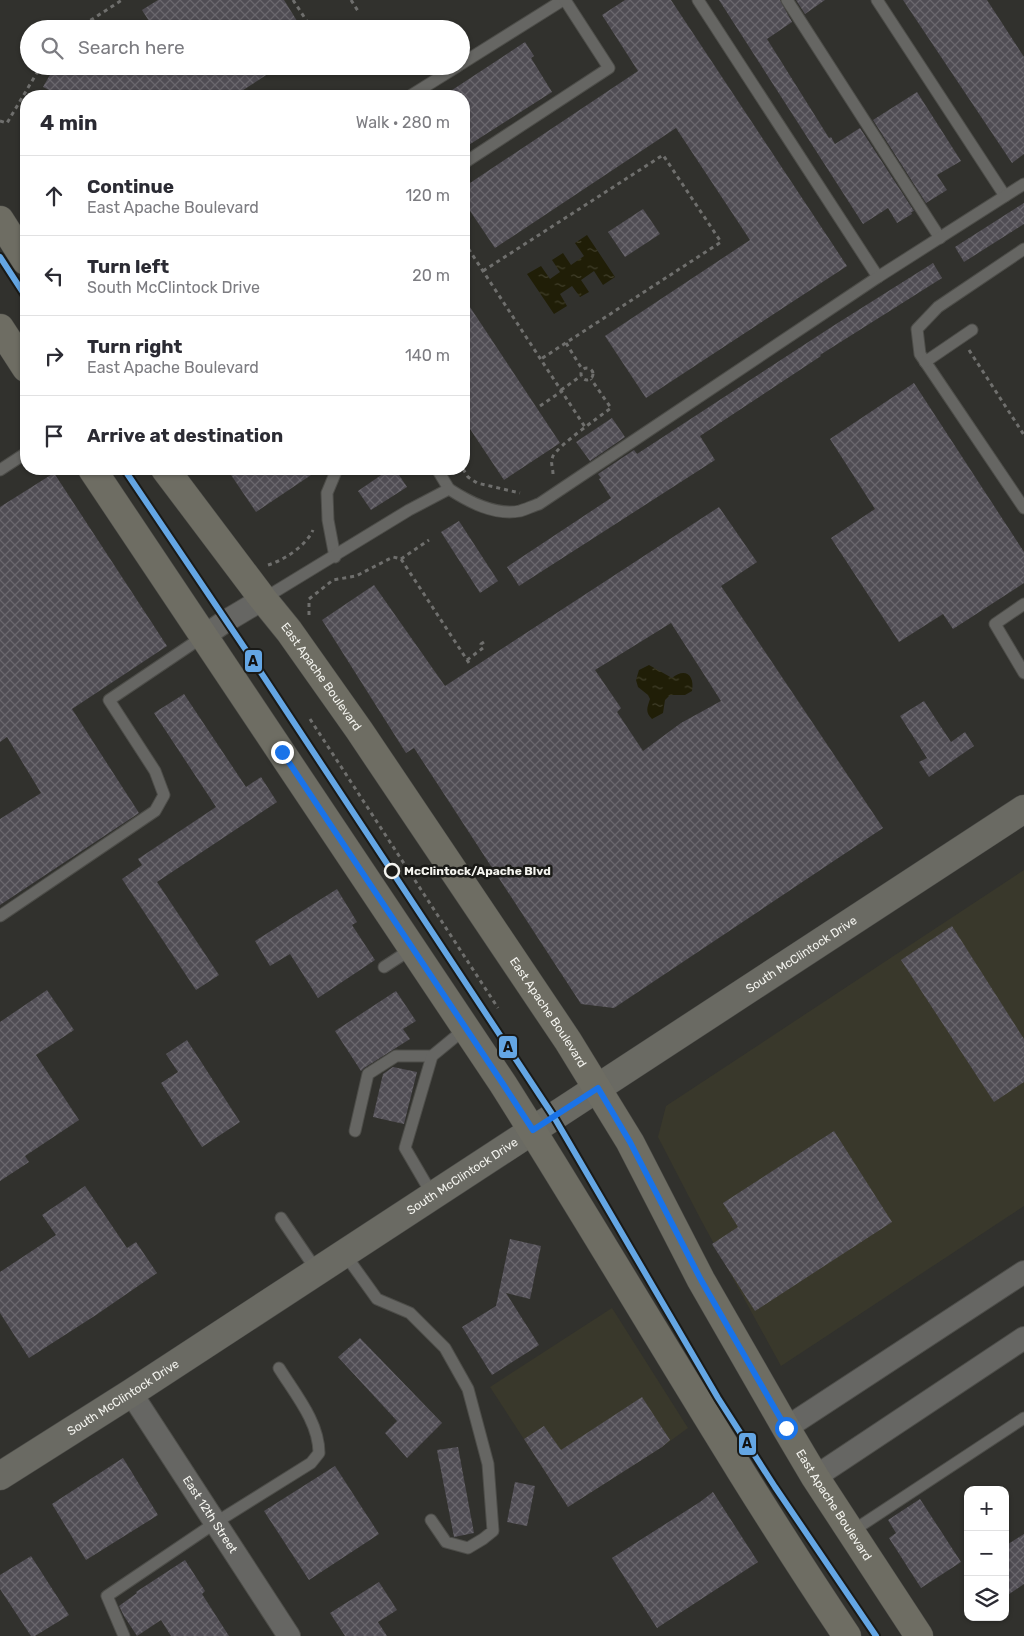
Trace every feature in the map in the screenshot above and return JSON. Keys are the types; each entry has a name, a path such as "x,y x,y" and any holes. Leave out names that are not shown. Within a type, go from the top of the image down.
{"main road":[{"path":"0,220 20,252"},
{"path":"96,475 533,1130 744,1477 846,1636"},
{"name":"East Apache Boulevard","path":"170,475 263,599 289,630 359,730 568,1041 630,1142 701,1280 786,1428 815,1477 919,1636"},
{"name":"South McClintock Drive","path":"0,1476 131,1393 1024,809"}],"street":[{"path":"204,636 263,599"},
{"path":"786,1428 1024,1272"},
{"path":"815,1477 1024,1338"},
{"name":"East 12th Street","path":"131,1393 289,1636"}],"lane":[{"path":"470,58 564,0 609,68 470,159"},
{"path":"698,0 878,277"},
{"path":"787,0 940,238"},
{"path":"876,0 1005,196"},
{"path":"420,90 444,75"},
{"path":"441,475 449,489 469,502 494,511 519,511 539,504 878,277 1024,184"},
{"path":"1024,249 938,306 918,329 920,354 1024,508"},
{"path":"925,362 972,330"},
{"path":"0,470 20,457"},
{"path":"334,475 327,493 328,520 335,557"},
{"path":"263,599 410,510 449,489"},
{"path":"1024,604 995,624 1024,673"},
{"path":"0,916 155,811 164,794 155,772 110,700 204,636"},
{"path":"384,967 413,948"},
{"path":"433,1196 405,1148 432,1056 466,1028"},
{"path":"355,1131 368,1074 396,1056 432,1056"},
{"path":"281,1218 317,1271"},
{"path":"344,1253 377,1299 410,1313 445,1348 468,1389 488,1464 493,1531 483,1540 468,1548 446,1542 431,1520"},
{"path":"124,1636 107,1596 215,1523 311,1463 319,1453 319,1440 308,1415 279,1368"},
{"path":"851,1532 1024,1418"}],"path":[{"path":"91,20 122,0"},
{"path":"294,0 306,20"},
{"path":"351,0 358,11"},
{"path":"27,90 36,75"},
{"path":"0,121 7,123 20,101"},
{"path":"483,271 663,154 721,242 541,359"},
{"path":"470,251 585,427"},
{"path":"961,338 1024,435"},
{"path":"540,406 581,376 582,369 566,343"},
{"path":"582,369 586,367 592,370 591,379"},
{"path":"581,376 585,380 591,379"},
{"path":"547,479 554,474 551,462 554,454 585,427 611,408 591,379"},
{"path":"467,475 477,483 521,493 526,491"},
{"path":"267,565 278,562 308,540 314,528"},
{"path":"308,618 310,599 333,580 356,576 393,558 400,559 429,540"},
{"path":"400,559 470,666"},
{"path":"467,660 484,648 481,644 487,640"},
{"path":"310,719 498,1008"}],"shaded area":[{"path":"1024,870 1024,1206 781,1366 658,1137 666,1106"},
{"path":"612,1308 688,1428 662,1447 568,1507 490,1387"}],"water":[{"path":"587,235 615,277 603,285 594,271 581,280 589,292 580,297 572,286 560,294 567,306 554,314 527,274 541,266 550,279 560,272 552,260 563,253 571,265 584,256 575,243"},
{"path":"649,665 672,678 681,673 688,674 693,685 692,691 685,695 670,695 665,700 663,713 652,719 647,710 650,699 638,687 636,680 639,670"}],"building":[{"path":"158,0 284,0 296,20 148,20 142,10"},
{"path":"625,0 671,0 847,266 646,398 605,336 750,240 676,128 495,248 470,211 470,183 638,71 602,15"},
{"path":"719,0 780,0 792,22 767,39 829,138 831,137 835,144 860,128 914,211 911,212 912,214 897,223 888,208 863,224"},
{"path":"796,0 825,0 805,14"},
{"path":"903,0 987,0 1024,57 1024,154 1012,163"},
{"path":"525,42 534,56 531,58 552,92 470,144 470,90 452,90"},
{"path":"50,75 266,75 243,90 49,90 43,87"},
{"path":"917,92 961,161 937,175 947,190 926,203 873,120"},
{"path":"1024,203 1024,224 964,262 955,247"},
{"path":"643,209 660,234 625,257 608,232"},
{"path":"933,263 942,278 820,355 700,436 715,460 519,586 507,567 611,498 599,479 601,478 598,474 634,450 637,454"},
{"path":"470,307 560,443 504,480 470,429"},
{"path":"914,383 1024,552 1024,583 953,629 943,614 899,642 831,538 875,509 830,439"},
{"path":"612,418 625,437 590,461 576,442"},
{"path":"51,475 55,475 167,646 72,709 139,813 0,905 0,819 41,793 7,737 0,742 0,507"},
{"path":"231,475 311,475 256,512"},
{"path":"381,475 399,475 407,487 371,510 358,491"},
{"path":"719,507 757,562 721,586 883,828 614,1008 581,1004 414,748 406,753 322,620 374,585 445,686","holes":["671,623 721,701 681,723 643,751 617,712 621,708 595,670"]},
{"path":"459,521 498,581 480,593 441,532"},
{"path":"184,694 246,787 261,777 277,802 157,882 219,975 196,990 122,879 142,865 138,859 216,807 154,713"},
{"path":"924,701 951,742 965,732 974,746 929,777 919,762 927,758 900,716"},
{"path":"337,889 357,922 352,925 375,960 318,998 290,954 270,966 255,941"},
{"path":"952,926 1024,1039 1024,1082 994,1102 901,960"},
{"path":"47,990 74,1030 36,1055 79,1120 25,1156 29,1162 0,1181 0,1022"},
{"path":"396,991 416,1021 403,1029 410,1039 361,1071 335,1031"},
{"path":"187,1040 240,1122 202,1147 161,1083 178,1072 166,1054"},
{"path":"393,1067 417,1072 404,1124 373,1117 383,1074"},
{"path":"834,1131 892,1222 755,1311 712,1244 738,1227 723,1203"},
{"path":"85,1186 127,1248 136,1242 157,1273 29,1358 0,1313 0,1272 56,1235 42,1215"},
{"path":"510,1239 541,1246 530,1299 506,1293 539,1345 492,1375 462,1327 496,1306"},
{"path":"360,1338 442,1423 407,1458 385,1433 397,1421 338,1357"},
{"path":"642,1397 670,1440 568,1507 524,1439 544,1426 561,1450"},
{"path":"458,1447 474,1533 454,1537 437,1450"},
{"path":"123,1458 158,1515 86,1560 52,1504"},
{"path":"335,1466 379,1534 309,1580 264,1511"},
{"path":"515,1482 535,1486 527,1526 507,1522"},
{"path":"713,1492 758,1562 657,1628 612,1558"},
{"path":"920,1499 961,1562 921,1588 889,1538 896,1533 888,1520"},
{"path":"1024,1534 1024,1584 1009,1594 1009,1576 1009,1543"},
{"path":"31,1556 69,1615 35,1636 31,1636 0,1589 0,1575"},
{"path":"185,1560 205,1591 202,1594 229,1636 171,1636 161,1620 137,1636 119,1606 136,1592"},
{"path":"379,1582 397,1610 378,1622 387,1636 345,1636 330,1613"}],"transit line":[{"name":"A","path":"0,257 20,288"},
{"name":"A","path":"128,475 250,656 554,1117 718,1398 775,1487 876,1636"}],"place":[{"name":"McClintock/Apache Blvd","path":"392,871"}],"route":[{"path":"282,752 533,1130 598,1088 630,1142 701,1280 786,1428"}]}
